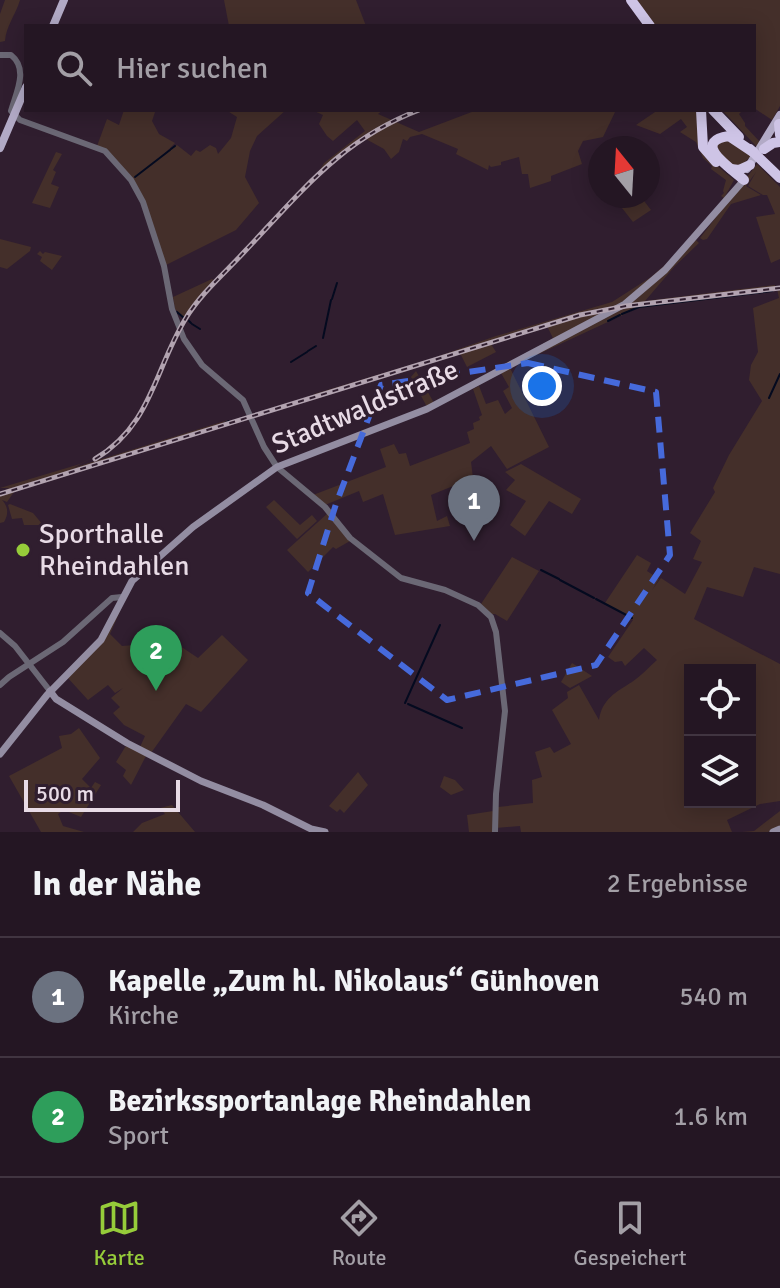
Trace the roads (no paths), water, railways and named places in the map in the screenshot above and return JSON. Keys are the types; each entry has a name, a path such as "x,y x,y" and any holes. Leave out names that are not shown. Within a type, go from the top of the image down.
{"highway":[{"path":"629,0 646,24"},
{"path":"701,112 703,147 711,158 740,181"},
{"path":"718,112 756,156"},
{"path":"718,112 780,174"},
{"path":"777,132 773,143 756,156 737,171 724,167 716,158 714,148 723,136 733,137 756,156 780,174"}],"main road":[{"path":"55,24 65,0"},
{"path":"0,157 16,116 24,83"},
{"path":"0,148 24,101"},
{"path":"740,181 756,156"},
{"name":"Stadtwaldstraße","path":"0,754 50,691 101,640 121,599 138,575 183,534 277,467 427,409 632,299 665,270 714,217 740,181"},
{"path":"50,691 56,699 127,743 201,781 325,832"},
{"path":"773,832 780,829"}],"street":[{"path":"0,55 11,55 16,59 24,83"},
{"path":"16,116 108,153 131,180 143,202 177,323 190,350 202,365 242,399 264,447 277,467 325,507 350,538 401,578 445,590 478,605 491,617 496,632 505,711 495,832"},
{"path":"0,685 69,637 109,600 115,597 121,599"},
{"path":"0,633 15,646 50,691"}],"waterway":[{"path":"171,149 175,146"},
{"path":"135,177 170,150"},
{"path":"332,299 337,283"},
{"path":"622,314 639,307 772,291"},
{"path":"323,338 331,300"},
{"path":"177,312 184,318"},
{"path":"608,321 620,315"},
{"path":"192,324 200,329"},
{"path":"308,351 316,346"},
{"path":"291,362 307,352"},
{"path":"769,398 780,374"},
{"path":"223,424 229,421"},
{"path":"541,570 559,579"},
{"path":"560,580 594,598"},
{"path":"596,599 632,618"},
{"path":"405,703 440,625"},
{"path":"408,704 462,728"}],"railway":[{"path":"95,459 129,430 150,395 175,338 206,291 324,169 367,136 414,112"},
{"path":"0,494 580,315 626,306 780,288"}],"place":[{"name":"Kapelle „Zum hl. Nikolaus“ Günhoven","path":"474,541"},
{"name":"Sporthalle Rheindahlen","path":"23,550"},
{"name":"Bezirkssportanlage Rheindahlen","path":"156,691"}]}
